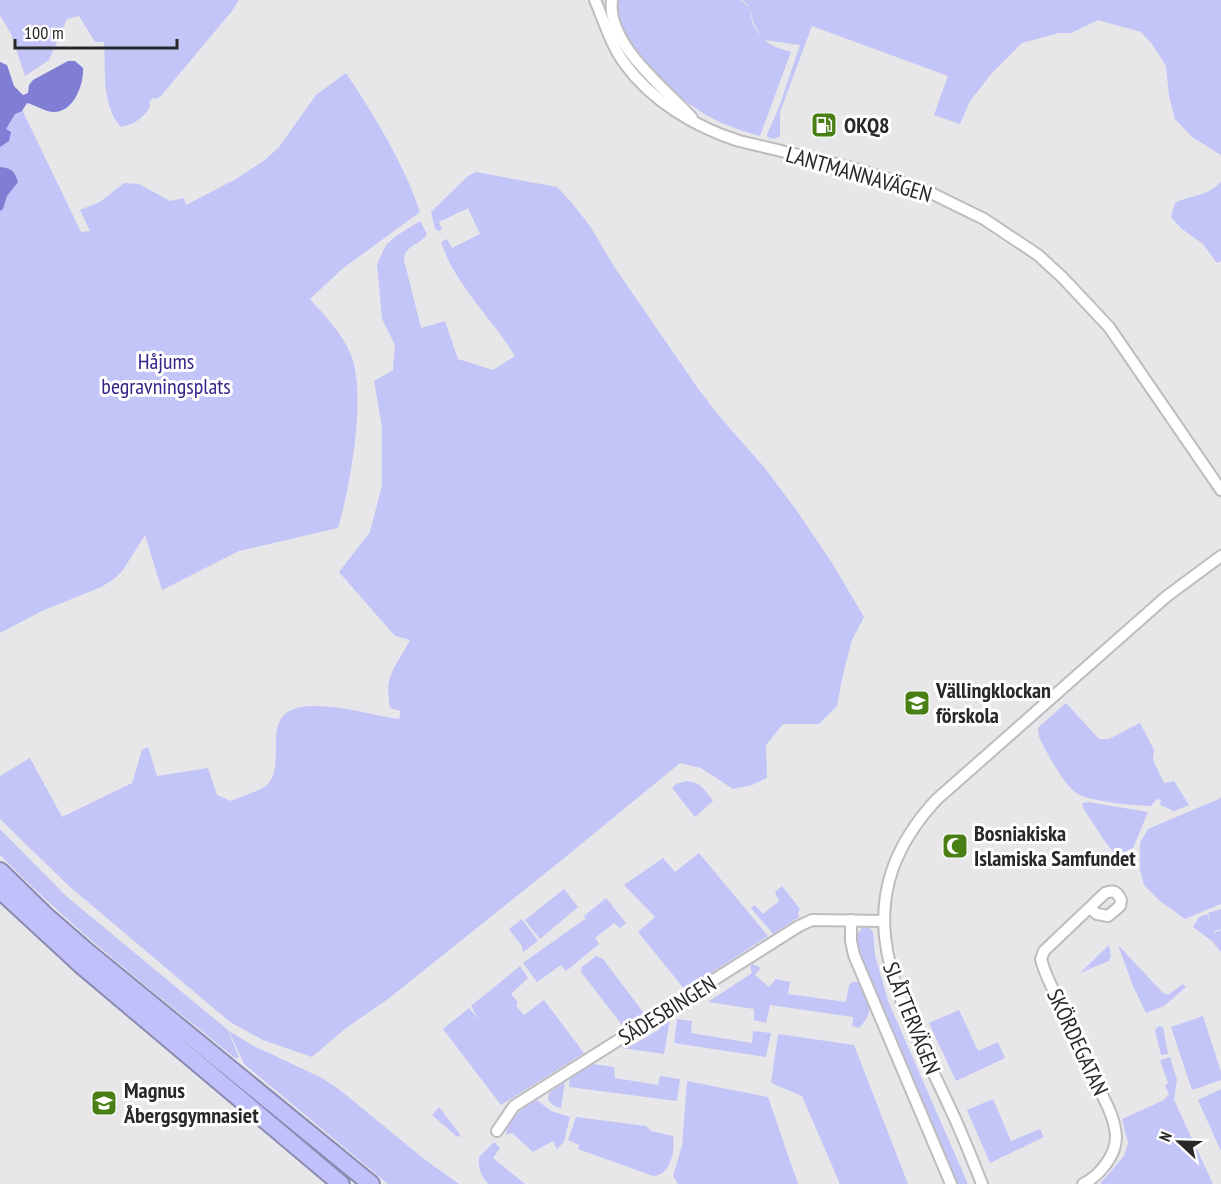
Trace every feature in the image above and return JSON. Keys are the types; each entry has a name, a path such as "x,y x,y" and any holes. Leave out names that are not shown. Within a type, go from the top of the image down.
{"highway":[{"path":"0,871 45,915 90,954 371,1184"},
{"path":"0,890 98,980 341,1184"}],"street":[{"name":"LANTMANNAVÄGEN","path":"595,0 624,63 676,113 721,135 739,141 849,167 918,188 950,201 1007,233 1038,255 1109,327 1221,490"},
{"name":"LANTMANNAVÄGEN","path":"612,0 614,20 627,47 648,74 694,121"},
{"name":"SLÅTTERVÄGEN","path":"982,1184 889,967 884,921 886,898 899,852 909,832 930,806 980,760 1167,596 1221,556"},
{"name":"SKÖRDEGATAN","path":"1083,1184 1092,1180 1113,1152 1116,1139 1114,1127 1111,1115 1041,959 1044,951 1090,908"},
{"name":"SÄDESBINGEN","path":"497,1131 514,1106 799,926 812,920 884,921"},
{"path":"851,920 854,955 951,1184"}],"green space":[{"path":"0,0 239,0 161,96 149,102 150,106 145,114 121,127 107,98 104,42 95,42 79,16 67,19 49,60 25,76 11,34 0,15"},
{"path":"617,0 740,0 749,7 753,25 763,39 754,24 749,6 742,0 1221,0 1221,155 1192,137 1175,119 1169,96 1166,66 1152,44 1141,32 1098,20 1071,33 1059,33 1022,43 992,73 970,101 960,124 934,115 948,76 812,26 780,112 780,136 774,139 767,137 767,134 778,110 800,45 764,40 775,47 791,52 760,136 714,119 690,104 666,84 627,40 619,22"},
{"name":"Håjums begravningsplats","path":"0,64 81,232 90,231 80,210 100,202 124,183 139,184 170,201 184,198 186,205 236,179 265,160 279,147 316,95 346,73 388,140 414,194 420,212 342,269 310,299 343,339 356,372 355,441 352,466 338,528 239,551 162,590 145,535 123,570 114,579 101,587 42,611 0,633"},
{"path":"476,172 557,187 572,203 590,226 613,265 697,387 764,467 797,511 832,563 864,617 852,640 837,706 819,724 783,724 766,745 767,778 752,785 733,789 701,768 680,763 388,999 346,1028 312,1057 263,1040 230,1022 69,886 0,819 0,776 30,758 62,817 132,783 142,750 148,747 157,776 208,768 217,795 231,801 268,784 274,773 278,725 284,715 294,709 312,706 334,707 399,719 401,711 390,708 388,687 392,672 410,640 395,636 339,572 370,532 382,485 382,427 374,381 393,370 395,345 382,319 377,264 386,245 420,221 427,234 407,251 404,260 421,328 445,321 458,359 493,370 515,356 455,273 441,242 447,239 452,248 480,234 468,208 439,222 442,229 439,231 435,229 431,212 468,176"},
{"path":"1221,181 1221,261 1217,263 1203,244 1182,229 1171,217 1175,203 1211,190"},
{"path":"1066,703 1099,739 1109,739 1140,723 1154,750 1153,760 1164,783 1174,781 1189,805 1174,811 1160,805 1161,800 1157,799 1151,806 1125,804 1084,797 1073,790 1051,759 1039,737 1038,728"},
{"path":"686,781 699,785 713,801 695,817 672,788"},
{"path":"1221,798 1221,904 1185,919 1160,901 1144,885 1140,870 1140,843 1148,829"},
{"path":"1088,802 1148,812 1133,848 1115,854 1083,808 1082,803"},
{"path":"0,829 66,896 228,1030 239,1058 235,1058 114,960 27,882 0,855"},
{"path":"699,853 768,936 685,990 638,932 655,917 624,885 663,858 675,872"},
{"path":"782,886 800,909 799,917 773,934 751,908 755,905 763,914 779,901 775,892"},
{"path":"564,889 578,907 540,939 525,920"},
{"path":"606,898 626,923 620,928 614,923 595,938 599,944 566,971 561,965 537,982 523,963 585,919 589,924 584,916"},
{"path":"1221,909 1221,929 1214,933 1221,930 1221,952 1212,941 1193,927 1199,917 1207,914 1211,923 1208,913"},
{"path":"522,919 538,941 523,952 522,946 509,929"},
{"path":"862,928 870,928 873,932 875,955 888,1001 968,1184 954,1184 883,1013 855,938"},
{"path":"1109,945 1111,956 1109,961 1080,973"},
{"path":"1118,945 1162,992 1168,995 1183,984 1186,987 1164,1006 1146,1013"},
{"path":"596,956 603,959 643,1012 629,1026 622,1025 581,972 582,967"},
{"path":"753,964 761,968 755,975 769,987 776,979 790,982 788,994 846,1002 849,985 852,982 860,982 868,1001 868,1016 859,1028 852,1026 853,1017 770,1005 766,1023 754,1020 754,1009 708,1002 752,973 750,966"},
{"path":"520,966 528,978 511,994 518,1002 516,1006 524,1015 544,1000 584,1053 501,1105 443,1029 469,1008 479,1020 471,1006"},
{"path":"959,1010 978,1051 998,1042 1005,1058 956,1081 929,1023"},
{"path":"668,1016 670,1019 664,1054 622,1048 630,1040 633,1045 660,1029 657,1023"},
{"path":"1203,1016 1221,1072 1221,1080 1192,1090 1171,1027"},
{"path":"677,1019 692,1021 691,1033 752,1043 753,1031 771,1033 766,1057 674,1043"},
{"path":"1159,1026 1163,1027 1168,1054 1161,1055 1155,1030"},
{"path":"229,1031 252,1045 322,1078 459,1184 388,1184 244,1064"},
{"path":"778,1034 854,1045 908,1184 840,1184 802,1096 771,1083"},
{"path":"1170,1057 1177,1080 1174,1100 1213,1184 1100,1184 1124,1156 1128,1143 1122,1119 1164,1100 1169,1094 1165,1086 1168,1083 1160,1060"},
{"path":"593,1064 614,1067 615,1078 658,1085 660,1076 680,1079 677,1101 569,1087 570,1078"},
{"path":"687,1081 768,1097 798,1184 678,1184 673,1176 682,1146"},
{"path":"565,1082 561,1108 554,1106 548,1100 549,1093"},
{"path":"1221,1089 1221,1151 1198,1100"},
{"path":"993,1099 1011,1141 1040,1129 1044,1137 990,1163 967,1110"},
{"path":"537,1100 551,1111 570,1117 564,1142 557,1149 553,1141 533,1152 512,1133 506,1135 513,1119"},
{"path":"439,1107 459,1133 460,1137 432,1115"},
{"path":"576,1117 646,1126 651,1131 673,1136 674,1148 668,1167 659,1175 653,1176 578,1149 579,1145 568,1140"},
{"path":"494,1142 500,1148 493,1158 525,1184 489,1184 484,1178 480,1169 479,1157"}],"shaded area":[{"path":"68,61 75,61 83,68 80,89 72,102 61,111 54,112 27,103 22,111 15,114 6,129 11,132 9,141 0,147 0,62 7,65 14,86 23,95 28,93 29,85 33,80"},
{"path":"0,167 12,171 18,182 7,196 3,209 0,211"}],"place":[{"name":"OKQ8","path":"824,125"},
{"name":"Vällingklockan förskola","path":"917,703"},
{"name":"Bosniakiska Islamiska Samfundet","path":"955,846"},
{"name":"Magnus Åbergsgymnasiet","path":"104,1103"}]}
